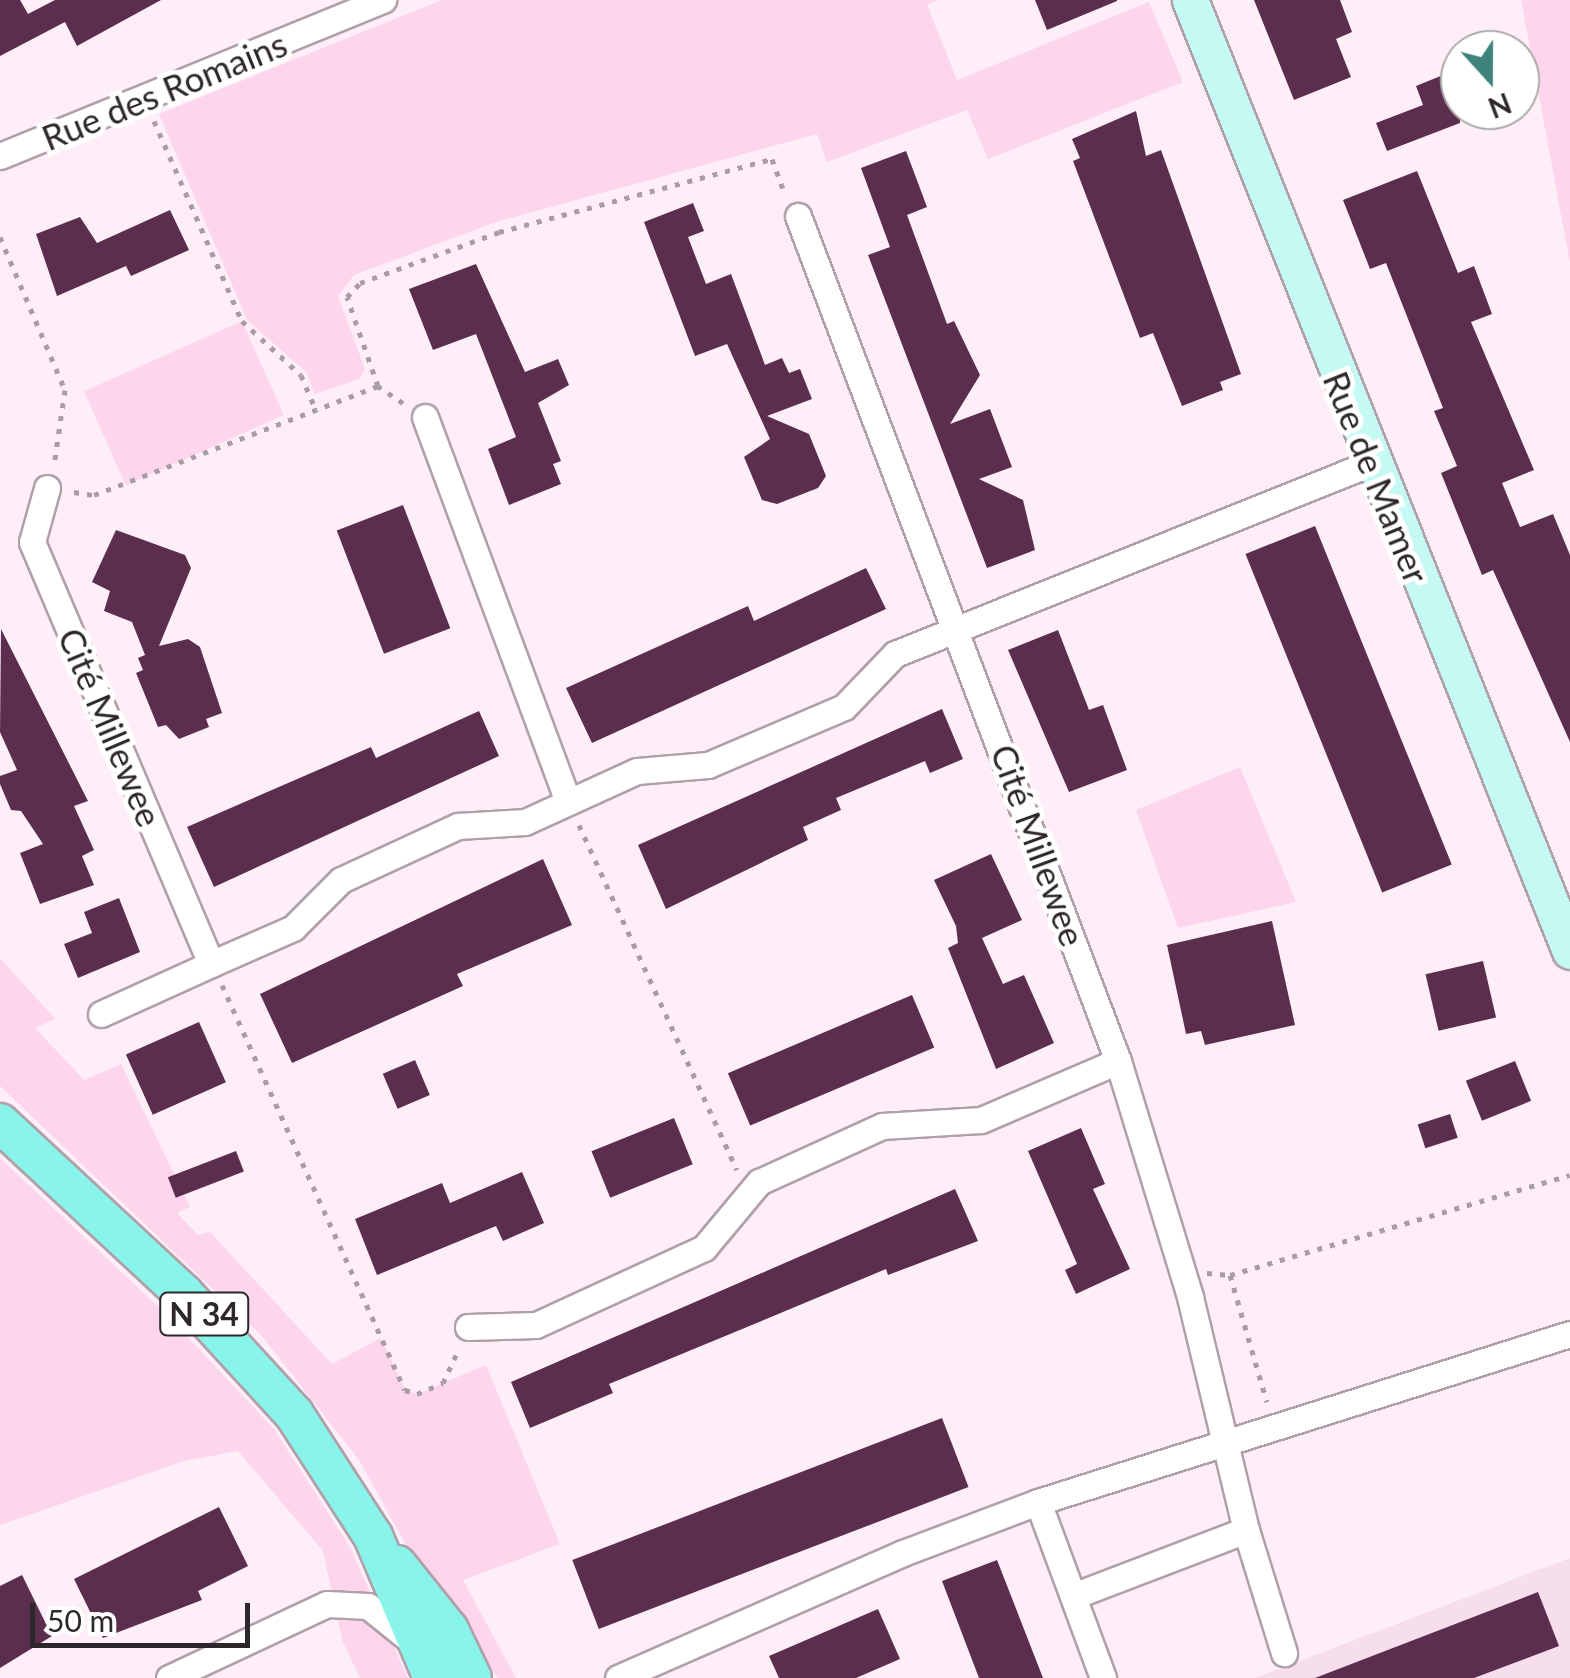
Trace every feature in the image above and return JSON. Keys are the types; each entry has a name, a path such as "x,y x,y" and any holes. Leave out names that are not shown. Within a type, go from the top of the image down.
{"main road":[{"name":"N 34","path":"0,1123 242,1352 338,1475 373,1536 424,1661"},
{"name":"N 34","path":"373,1536 449,1630 472,1678"}],"street":[{"name":"Rue des Romains","path":"0,156 383,0"},
{"name":"Rue de Mamer","path":"1190,0 1371,463 1570,952"},
{"name":"Cité Millewee","path":"798,216 958,630 1118,1061 1181,1270 1221,1440 1284,1653"},
{"path":"424,417 568,802"},
{"path":"101,1014 293,928 341,880 458,826 525,822 637,771 708,766 844,707 895,654 1371,463"},
{"name":"Cité Millewee","path":"48,488 32,542 211,964"},
{"path":"468,1327 536,1326 704,1248 759,1182 882,1126 981,1120 1118,1061"},
{"path":"618,1678 903,1552 1038,1502 1221,1440 1570,1334"},
{"path":"1038,1502 1103,1678"},
{"path":"1073,1596 1246,1530"},
{"path":"169,1678 327,1604 368,1606 424,1661"}],"path":[{"path":"142,95 242,321 301,374 316,411"},
{"path":"424,417 378,386 347,297 360,283 499,232 772,159 798,216"},
{"path":"0,237 65,390 48,488 94,495 378,386"},
{"path":"568,802 748,1195"},
{"path":"211,964 405,1390 417,1394 444,1383 468,1327"},
{"path":"1181,1270 1230,1275 1570,1176"},
{"path":"1230,1275 1273,1424"}],"shaded area":[{"path":"442,0 938,0 927,5 957,80 1149,2 1183,82 988,159 967,110 827,162 817,134 496,222 354,275 338,296 365,369 359,379 315,394 306,372 247,320 159,114"},
{"path":"1521,0 1570,0 1570,263 1540,102 1540,30 1527,30"},
{"path":"242,321 284,415 126,485 84,391"},
{"path":"1240,767 1296,902 1178,928 1136,810"},
{"path":"0,958 55,1019 35,1028 84,1080 121,1064 190,1207 177,1213 198,1235 210,1232 332,1364 381,1338 405,1389 417,1394 486,1365 560,1544 463,1580 516,1678 498,1678 421,1572 359,1460 261,1335 0,1086"},
{"path":"0,1158 167,1315 274,1429 350,1547 408,1678 360,1678 342,1640 323,1551 238,1451 184,1461 0,1525"},
{"path":"1570,1558 1570,1678 1255,1678 1538,1570"}],"building":[{"path":"0,0 20,0 28,14 55,0 161,0 77,46 65,22 0,56"},
{"path":"1035,0 1117,0 1117,1 1047,30"},
{"path":"1254,0 1340,0 1352,32 1336,39 1351,77 1294,100"},
{"path":"1440,76 1442,130 1387,151 1376,123 1423,105 1416,86"},
{"path":"1136,111 1146,156 1161,150 1241,374 1220,382 1223,390 1182,406 1153,333 1140,338 1073,161 1080,158 1072,139"},
{"path":"906,151 927,207 907,215 947,324 954,321 980,375 950,424 990,409 1012,467 979,479 1023,500 1035,550 987,568 868,255 890,247 861,168"},
{"path":"1417,171 1458,273 1474,266 1492,314 1471,322 1534,470 1502,483 1520,527 1553,514 1570,555 1570,742 1493,570 1482,575 1441,473 1457,466 1434,411 1443,408 1386,263 1370,269 1343,200"},
{"path":"693,203 704,231 688,237 706,284 731,274 765,365 782,358 789,373 800,369 812,399 767,416 809,434 826,476 818,488 777,504 762,500 744,457 770,439 727,344 695,356 644,222"},
{"path":"170,210 189,250 131,276 126,266 57,296 36,234 80,217 97,243"},
{"path":"476,264 525,372 558,359 569,385 538,403 561,461 553,464 561,484 509,505 488,449 516,437 476,334 433,350 409,289"},
{"path":"403,505 450,628 384,654 337,530"},
{"path":"1315,526 1452,864 1382,893 1245,554"},
{"path":"116,530 185,555 191,568 159,646 188,639 200,647 222,713 206,719 209,727 179,739 166,725 158,727 136,673 143,670 138,658 145,655 132,622 104,611 110,591 92,582"},
{"path":"866,568 886,609 592,743 566,688 748,606 754,621"},
{"path":"1,629 88,801 74,806 94,850 82,856 94,885 40,904 20,853 43,844 21,811 11,810 0,784 0,776 17,770 0,732"},
{"path":"1058,630 1089,710 1103,705 1127,770 1069,792 1008,650"},
{"path":"942,709 963,759 930,773 925,761 836,798 841,810 803,827 808,840 666,909 638,845"},
{"path":"479,711 499,756 214,887 187,827 371,747 376,758"},
{"path":"991,854 1022,920 982,938 1003,984 1024,975 1054,1043 996,1069 948,948 958,943 956,926 934,880"},
{"path":"543,859 572,925 457,974 463,986 292,1063 260,994"},
{"path":"119,898 140,952 78,978 64,944 92,933 84,912"},
{"path":"1272,921 1295,1025 1205,1045 1201,1031 1186,1034 1167,945"},
{"path":"1483,961 1496,1018 1439,1031 1426,974"},
{"path":"912,995 934,1047 750,1126 728,1073"},
{"path":"199,1022 226,1082 153,1115 126,1055"},
{"path":"415,1060 430,1095 398,1109 383,1074"},
{"path":"1515,1061 1531,1101 1482,1121 1466,1081"},
{"path":"1450,1114 1458,1138 1425,1148 1418,1125"},
{"path":"674,1118 693,1164 610,1198 591,1151"},
{"path":"1081,1128 1105,1184 1093,1189 1130,1269 1076,1294 1065,1270 1077,1264 1028,1151"},
{"path":"236,1151 244,1172 176,1198 168,1177"},
{"path":"522,1172 544,1223 503,1241 496,1226 377,1275 355,1219 442,1183 450,1203"},
{"path":"955,1189 978,1241 888,1275 886,1269 609,1384 613,1393 530,1428 511,1382"},
{"path":"942,1418 969,1487 599,1629 572,1560"},
{"path":"219,1507 248,1566 198,1591 202,1600 103,1638 74,1579"},
{"path":"997,1560 1043,1678 979,1678 942,1581"},
{"path":"22,1575 52,1636 0,1668 0,1586"},
{"path":"1538,1592 1559,1646 1474,1678 1315,1678"},
{"path":"878,1609 900,1659 856,1678 779,1678 769,1656"}]}
